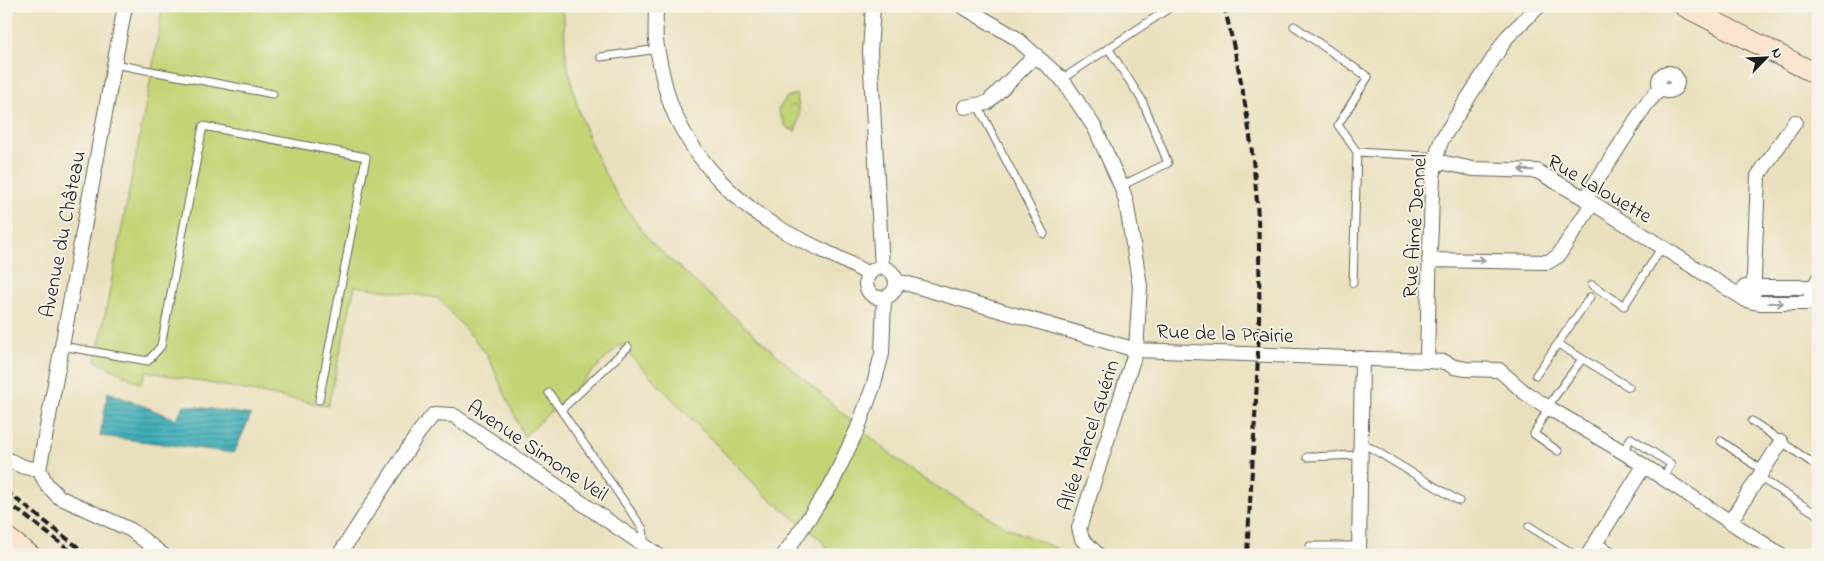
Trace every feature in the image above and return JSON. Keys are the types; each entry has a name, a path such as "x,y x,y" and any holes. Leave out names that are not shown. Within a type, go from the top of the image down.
{"main road":[{"path":"1684,6 1818,75"},
{"path":"6,537 30,555"}],"street":[{"name":"Avenue du Château","path":"39,470 125,6"},
{"path":"656,6 656,40 664,79 675,114 703,162 752,210 786,232 852,264 868,274"},
{"path":"873,6 870,52 882,268"},
{"name":"Allée Marcel Guérin","path":"964,6 1016,38 1062,79 1095,128 1126,200 1140,286 1136,350 1079,528 1082,539 1098,555"},
{"name":"Rue Aimé Dennel","path":"1427,361 1429,260 1436,161 1442,139 1507,37 1539,6"},
{"path":"972,106 987,104 1036,55"},
{"path":"1429,260 1548,262 1558,256 1588,210 1588,201 1647,103 1661,88"},
{"path":"1753,302 1758,176 1795,122"},
{"name":"Rue Lalouette","path":"1436,161 1473,169 1537,171 1731,289 1738,296 1753,302 1806,303 1811,297 1816,283 1731,289"},
{"path":"882,268 894,275 896,282 895,289 890,296 884,299 874,298 867,292 865,283 868,274 874,269 882,268"},
{"name":"Rue de la Prairie","path":"896,282 1136,350 1427,361 1445,362 1454,367 1466,369 1499,370 1524,392 1623,452 1781,555"},
{"path":"784,555 831,485 857,430 873,387 882,354 884,299"},
{"path":"1359,550 1362,358"},
{"name":"Avenue Simone Veil","path":"339,555 419,432 434,414 454,415 658,555"},
{"path":"1730,522 1781,442"},
{"path":"6,459 24,467 39,470 47,485 59,497 131,530 163,555"},
{"path":"1588,555 1644,466"}],"lane":[{"path":"1062,79 1171,7"},
{"path":"1294,26 1368,77 1338,125 1358,152 1353,283"},
{"path":"1108,48 1142,100 1168,163 1121,186"},
{"path":"601,57 658,49"},
{"path":"114,64 273,94"},
{"path":"972,106 1044,234"},
{"path":"62,346 148,361 162,346 203,126 366,157 319,400"},
{"path":"1358,152 1427,156 1436,161"},
{"path":"1592,285 1624,306 1662,247"},
{"path":"1536,375 1590,297"},
{"path":"1558,344 1629,387"},
{"path":"561,410 628,347"},
{"path":"1558,451 1534,434 1582,359"},
{"path":"549,393 643,529 645,546"},
{"path":"1752,421 1818,467"},
{"path":"1623,452 1631,438 1670,464 1663,478"},
{"path":"1720,441 1818,516"},
{"path":"1307,456 1371,448 1459,501"},
{"path":"1529,526 1575,555"},
{"path":"1596,542 1620,555"},
{"path":"1310,546 1359,550"}],"green space":[{"path":"163,6 563,6 567,63 580,114 588,135 616,193 655,246 850,420 915,474 1006,527 1058,549 1057,555 831,555 820,539 764,494 620,345 524,437 487,354 438,298 355,286 328,406 146,371 141,384 96,361"},
{"path":"796,94 799,113 795,132 785,126 778,110 787,97"}],"water":[{"path":"108,392 176,419 184,405 251,415 234,453 100,436"}],"railway":[{"path":"1224,6 1246,112 1254,165 1258,219 1258,345 1247,555"},
{"path":"6,491 88,555"},
{"path":"6,501 76,555"}]}
